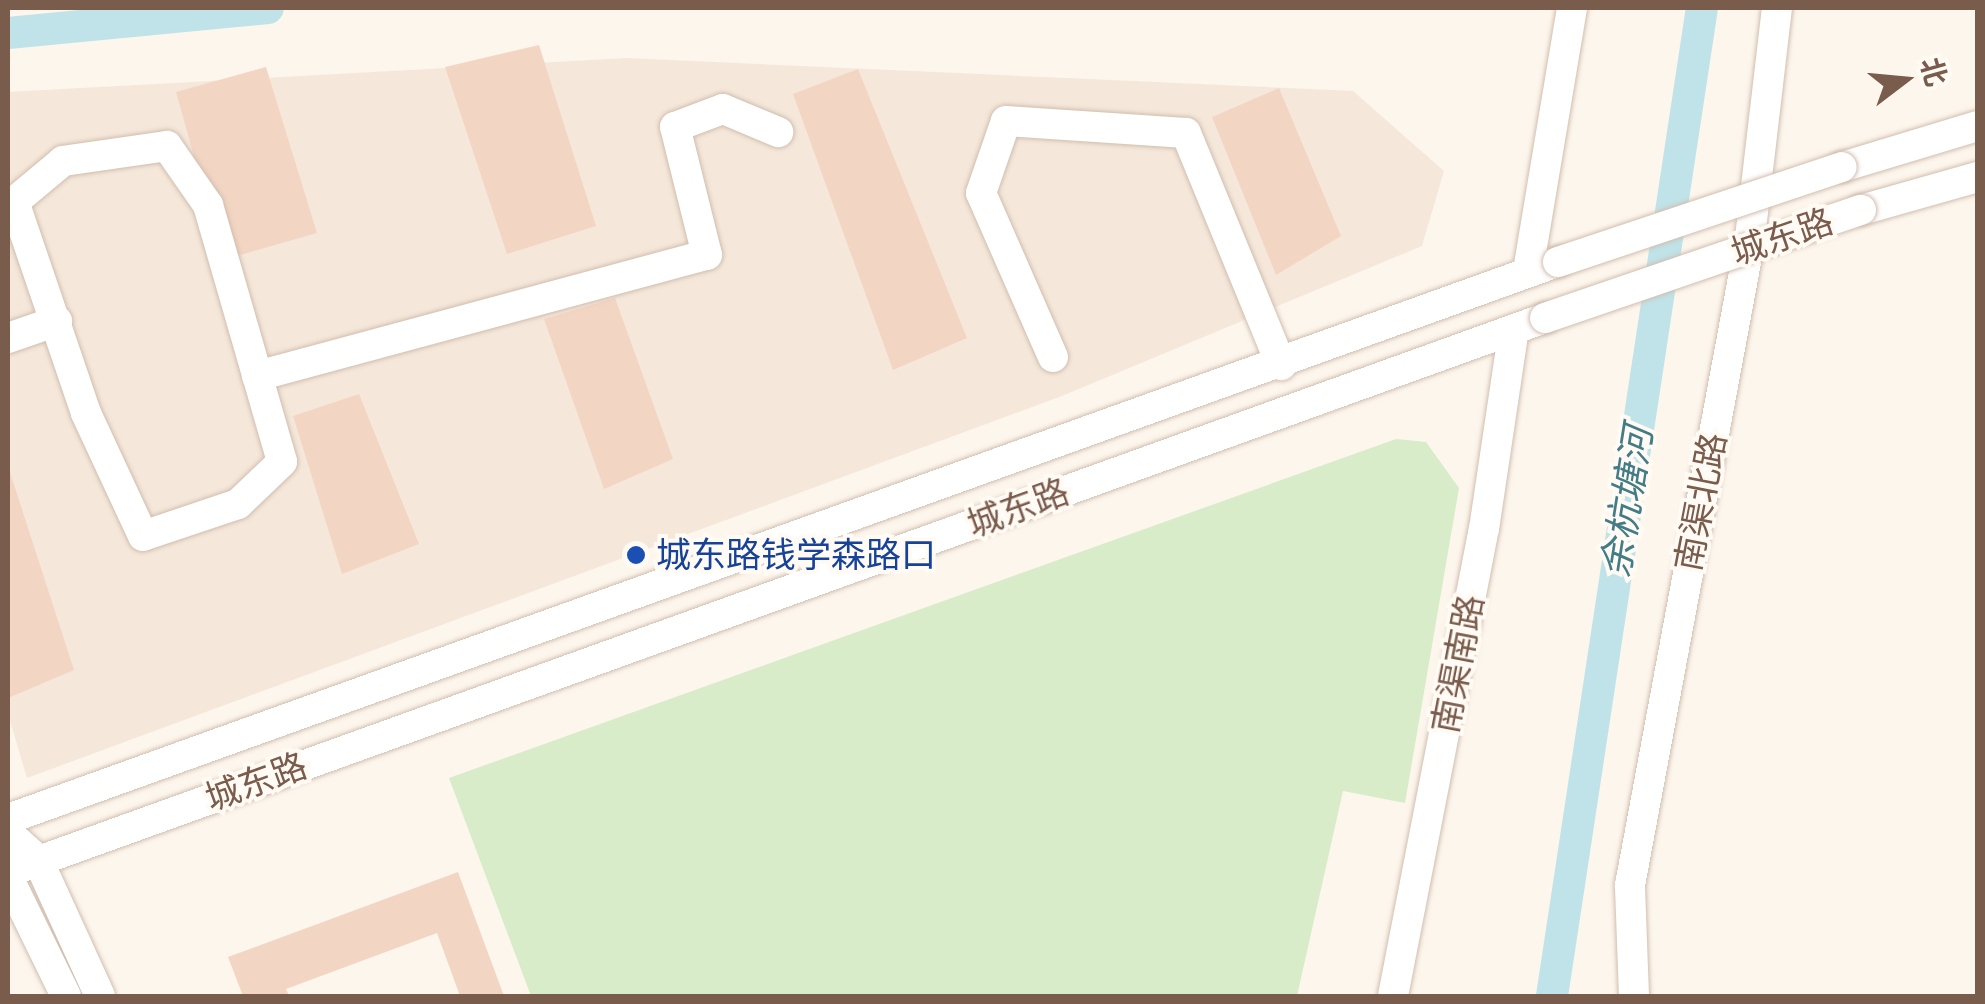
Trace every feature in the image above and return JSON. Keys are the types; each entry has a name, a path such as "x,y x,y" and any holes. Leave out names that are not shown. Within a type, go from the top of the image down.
{"street":[{"path":"1528,272 1572,8"},
{"name":"南渠北路","path":"1634,996 1630,885 1749,246 1777,8"},
{"path":"257,376 708,255 675,127 722,109 778,132"},
{"path":"1053,357 981,193 1006,121 1186,132 1281,366"},
{"name":"城东路","path":"8,819 1281,366 1528,272 1978,126"},
{"path":"167,146 208,205 282,462 238,504 143,536 86,413 57,322 14,202 63,161 167,146"},
{"name":"城东路","path":"8,874 1545,318 1861,210 1978,176"},
{"path":"8,338 57,322"},
{"name":"南渠南路","path":"1392,996 1484,529 1514,330"},
{"path":"8,833 38,860 100,996"},
{"path":"8,874 66,996"}],"shaded area":[{"path":"627,58 1353,91 1444,171 1422,246 1062,396 27,778 8,714 8,92"}],"green space":[{"path":"1396,439 1426,442 1459,488 1405,803 1343,791 1297,996 531,996 449,778"}],"building":[{"path":"539,45 596,226 507,254 445,67"},
{"path":"266,67 317,233 223,260 176,92"},
{"path":"858,69 967,338 893,370 793,94"},
{"path":"1279,88 1341,236 1276,275 1212,117"},
{"path":"615,298 673,459 604,489 544,319"},
{"path":"359,394 419,544 342,574 293,416"},
{"path":"8,466 74,670 8,698"},
{"path":"458,872 504,996 460,996 437,933 286,989 289,996 243,996 228,957"}],"waterway":[{"path":"8,33 268,8"},
{"name":"余杭塘河","path":"1552,996 1702,8"}],"place":[{"name":"城东路钱学森路口","path":"636,555"}]}
